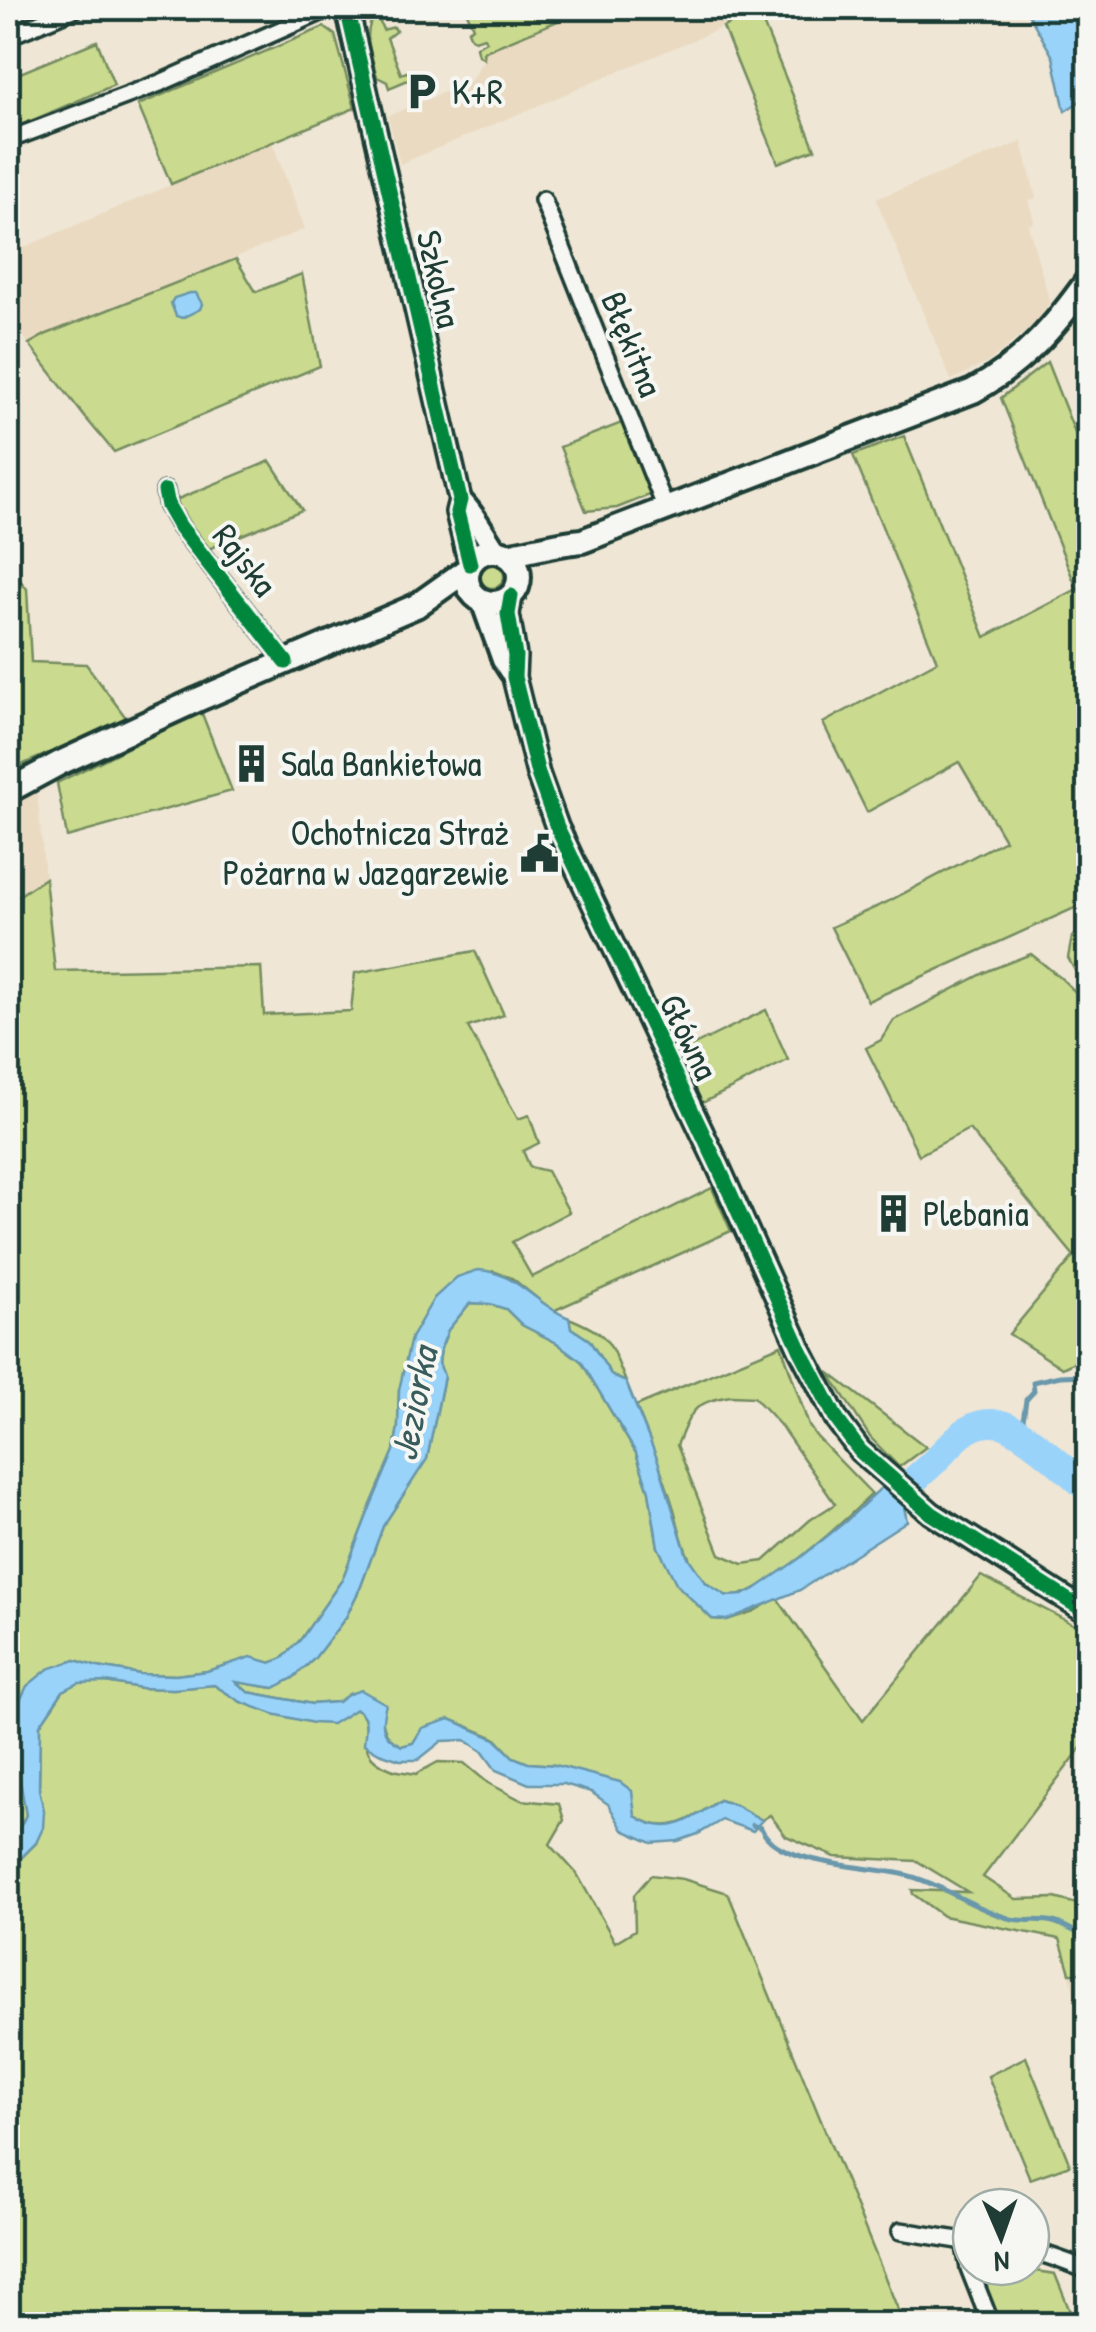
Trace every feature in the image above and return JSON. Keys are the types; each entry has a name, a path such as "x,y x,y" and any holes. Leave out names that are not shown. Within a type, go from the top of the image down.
{"main road":[{"path":"8,792 60,763 416,606 482,554 582,541 949,402 1008,370 1055,325 1088,280"},
{"path":"416,606 479,599 500,602 582,541"},
{"path":"501,553 517,568 515,588"},
{"path":"469,566 468,584 479,599"}],"street":[{"path":"8,36 76,8"},
{"path":"8,140 160,83 330,8"},
{"name":"Szkolna","path":"347,8 460,500 457,512 469,566"},
{"name":"Błękitna","path":"543,200 666,509"},
{"name":"Rajska","path":"165,490 168,506 180,527 286,662"},
{"name":"Szkolna","path":"460,500 501,553"},
{"name":"Główna","path":"515,588 508,614 514,677 542,784 568,853 718,1166 820,1391 860,1451 886,1476 931,1513 1088,1613"},
{"name":"Główna","path":"479,599 502,660 514,677"},
{"path":"901,2231 951,2239"},
{"path":"1051,2255 1088,2270"},
{"path":"976,2287 991,2324"}],"shaded area":[{"path":"589,8 768,8 400,164 388,116 470,81 484,59 482,52"},
{"path":"272,142 305,229 29,344 8,317 8,254"},
{"path":"1022,142 1036,198 1029,200 1034,222 1028,225 1050,302 1035,324 987,363 951,380 876,199"},
{"path":"37,791 45,878 8,903 8,807"},
{"path":"1070,1973 1088,1973 1088,2068"}],"green space":[{"path":"379,8 387,8 389,14 379,20 383,30 394,27 396,31 387,38 401,74 412,73 408,80 389,88 387,82 377,77 368,41 370,25"},
{"path":"465,8 589,8 483,52 484,59 476,47 486,41 484,37 471,38 468,30 473,27"},
{"path":"729,8 764,8 758,11 815,149 778,163 723,27 750,14 734,20"},
{"path":"324,27 335,35 355,108 171,184 138,105"},
{"path":"97,41 114,85 8,131 8,78"},
{"path":"236,259 256,292 302,274 320,366 114,452 29,344"},
{"path":"1047,362 1088,466 1088,902 868,1001 831,927 1005,840 959,762 867,812 823,723 937,661 853,455 904,436 985,637 1077,589 1001,398"},
{"path":"624,422 652,494 617,508 586,511 560,447"},
{"path":"270,461 302,510 206,550 175,510 178,499"},
{"path":"492,564 504,576 492,588 480,576"},
{"path":"8,565 27,589 31,662 86,664 127,719 8,771"},
{"path":"201,711 232,791 67,837 57,783"},
{"path":"45,878 55,971 261,967 264,1015 351,1011 355,973 475,951 504,1015 468,1027 518,1119 529,1115 539,1143 523,1151 530,1167 547,1171 569,1212 512,1242 532,1277 712,1188 731,1231 553,1311 512,1278 493,1271 399,1390 394,1451 342,1580 301,1639 283,1658 271,1663 251,1658 176,1675 140,1674 75,1660 16,1756 26,1815 19,1829 8,1835 8,903"},
{"path":"1088,927 1088,1004 1068,958 1072,937"},
{"path":"1031,954 1088,1004 1088,1356 1062,1368 1009,1334 1074,1256 969,1129 919,1155 866,1048 881,1040 894,1020 990,970"},
{"path":"766,1010 788,1060 702,1103 678,1053"},
{"path":"470,1303 506,1309 522,1325 581,1361 636,1453 649,1491 658,1547 678,1585 712,1619 727,1620 777,1598 863,1720 981,1576 1088,1632 1088,1739 983,1877 1016,1899 1055,1898 1088,1907 1088,1973 1070,1973 1060,1939 943,1916 912,1890 968,1892 917,1861 835,1857 786,1836 770,1815 762,1820 719,1800 689,1819 658,1825 635,1816 632,1807 585,1774 513,1757 495,1738 450,1719 402,1746 388,1736 382,1719 349,1694 338,1702 312,1704 248,1692 234,1681 273,1688 293,1678 314,1659 346,1617 383,1526 427,1458 444,1377 439,1363 441,1348 448,1330"},
{"path":"569,1318 607,1341 626,1382 612,1376 589,1340 571,1328"},
{"path":"781,1345 809,1426 872,1494 782,1572 743,1594 722,1594 704,1580 690,1560 636,1406","holes":["731,1396 754,1397 780,1425 835,1504 810,1520 764,1561 743,1564 720,1554 677,1445 690,1416 701,1405"]},
{"path":"828,1372 926,1447 899,1467 870,1437"},
{"path":"79,1682 174,1689 214,1685 241,1702 356,1709 363,1715 370,1754 391,1769 416,1774 438,1762 464,1763 488,1783 521,1800 559,1804 564,1820 550,1844 577,1874 615,1942 635,1930 634,1895 651,1875 683,1879 728,1893 904,2324 8,2324 8,1861 21,1858 36,1843 44,1811 39,1789 40,1725 63,1691"},
{"path":"1026,2057 1070,2165 1030,2179 988,2076"},
{"path":"1051,2273 1055,2274 1075,2324 999,2324 986,2287 1051,2287"}],"water":[{"path":"1025,8 1088,8 1088,96 1065,111 1053,57"},
{"path":"196,293 202,304 200,309 182,318 176,316 171,303 174,298"},
{"path":"478,1270 504,1276 569,1318 571,1328 589,1340 612,1376 626,1382 658,1461 687,1556 706,1583 727,1596 755,1589 800,1558 882,1487 904,1507 907,1521 800,1590 727,1620 712,1619 677,1585 658,1547 649,1491 636,1453 581,1361 522,1325 506,1309 470,1303 448,1330 441,1348 439,1363 444,1376 427,1459 383,1526 346,1617 314,1659 293,1678 274,1688 236,1682 248,1692 312,1704 338,1702 361,1690 386,1704 384,1730 402,1746 413,1743 422,1728 450,1719 495,1739 513,1757 528,1763 555,1765 620,1782 632,1791 635,1816 658,1826 689,1820 719,1800 762,1820 753,1831 722,1820 678,1841 652,1843 623,1830 608,1804 591,1792 564,1784 529,1784 496,1770 482,1751 465,1740 442,1741 418,1760 400,1760 379,1753 364,1744 365,1720 356,1709 332,1724 313,1723 241,1702 214,1685 174,1689 79,1683 63,1691 40,1725 43,1828 36,1843 21,1858 8,1861 8,1835 19,1829 26,1815 16,1756 17,1707 27,1686 48,1669 75,1660 140,1674 176,1675 207,1671 251,1657 271,1663 283,1658 342,1580 394,1451 399,1390 411,1338 434,1298 457,1277"}],"waterway":[{"path":"1021,1434 1033,1382 1088,1375"},
{"name":"Jeziorka","path":"883,1507 956,1439 980,1424 990,1423 1021,1434 1088,1489"},
{"path":"752,1825 761,1828 784,1850 803,1857 916,1878 994,1914 1053,1922 1088,1937"}],"cycle path":[{"path":"347,8 460,500 457,512 470,564"},
{"path":"165,491 180,527 286,662"},
{"path":"511,596 508,614 514,677 538,774 557,827 800,1349 837,1420 860,1451 931,1513 1088,1613"}],"place":[{"name":"K+R","path":"422,92"},
{"name":"Sala Bankietowa","path":"251,764"},
{"name":"Ochotnicza Straż Pożarna w Jazgarzewie","path":"539,853"},
{"name":"Plebania","path":"893,1214"}]}
